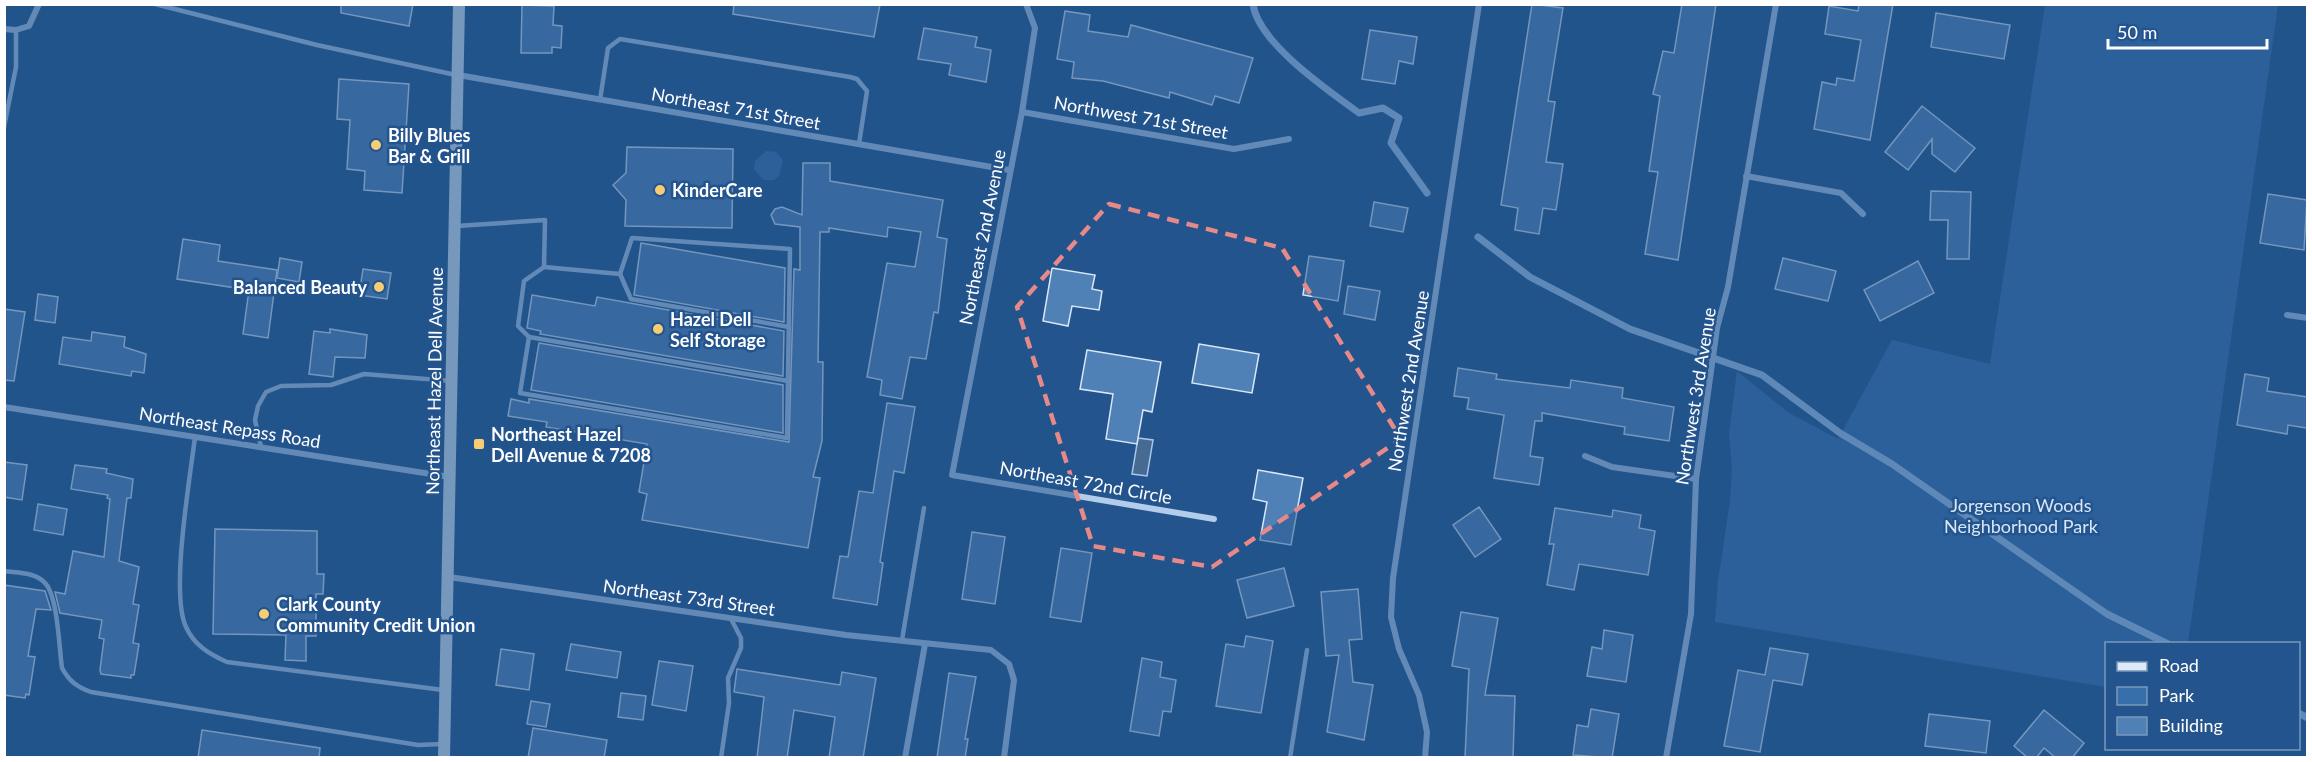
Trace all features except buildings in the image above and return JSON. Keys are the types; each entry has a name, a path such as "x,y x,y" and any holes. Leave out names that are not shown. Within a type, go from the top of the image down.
{"main road":[{"name":"Northeast Hazel Dell Avenue","path":"444,758 459,4"}],"street":[{"path":"4,29 16,30 29,26 39,4"},
{"name":"Northeast 2nd Avenue","path":"952,475 1022,112 1035,28 1026,4"},
{"name":"Northwest 2nd Avenue","path":"1425,758 1427,732 1419,695 1399,649 1391,617 1393,578 1479,4"},
{"name":"Northwest 3rd Avenue","path":"1666,758 1691,614 1696,479 1717,328 1728,287 1776,4"},
{"name":"Northeast 71st Street","path":"458,75 1009,170"},
{"name":"Northwest 71st Street","path":"1022,112 1234,149 1289,139"},
{"path":"1746,176 1841,193 1863,214"},
{"path":"2287,315 2307,318"},
{"name":"Northeast Repass Road","path":"4,407 451,477"},
{"path":"1585,456 1612,467 1696,479"},
{"name":"Northeast 72nd Circle","path":"952,475 1214,519"},
{"name":"Northeast 73rd Street","path":"449,578 846,635 992,651 1005,658 1010,664 1014,693 1005,758"},
{"path":"905,758 925,644"}],"lane":[{"path":"155,4 317,45 458,75"},
{"path":"4,127 16,67 16,30"},
{"path":"600,100 608,48 620,39 850,76 863,85 867,91 859,144"},
{"path":"455,226 545,220 544,267"},
{"path":"530,337 520,393 787,438 789,327 790,249 632,238 620,274 631,299 789,327"},
{"path":"620,274 544,267 524,281 518,326 530,337 788,381"},
{"path":"261,447 255,420 258,406 266,392 281,386 331,385 363,374 452,381"},
{"path":"195,437 182,551 180,609 186,627 196,643 210,655 227,662 446,691"},
{"path":"902,640 924,508"},
{"path":"4,571 34,575 45,582 52,593 62,668 78,688 418,745 445,744"},
{"path":"721,758 729,703 728,678 741,648 741,638 731,619"},
{"path":"1290,758 1307,650"}],"highlighted area":[{"path":"1109,204 1282,248 1401,439 1212,567 1093,546 1017,307"}],"green space":[{"name":"Jorgenson Woods Neighborhood Park","path":"2045,5 2278,5 2188,642 2105,642 2105,687 1715,622 1718,581 1730,501 1732,469 1729,433 1737,371 1789,413 1838,439 1892,340 1990,364"},
{"path":"766,151 776,152 783,160 779,176 774,180 763,180 754,169 755,161"}],"shaded area":[{"path":"1138,438 1153,440 1147,476 1132,474"}],"waterway":[{"path":"1253,4 1258,19 1267,34 1281,50 1314,79 1359,113 1383,108 1399,118 1391,143 1427,193"},
{"path":"1478,237 1530,277 1630,329 1762,375 1840,433 1892,464 2107,614 2164,642"},
{"path":"2300,714 2308,718"}],"place":[{"name":"Billy Blues Bar & Grill","path":"376,145"},
{"name":"KinderCare","path":"660,190"},
{"name":"Balanced Beauty","path":"379,287"},
{"name":"Hazel Dell Self Storage","path":"658,329"},
{"name":"Northeast Hazel Dell Avenue & 7208","path":"479,444"},
{"name":"Clark County Community Credit Union","path":"264,614"}]}
